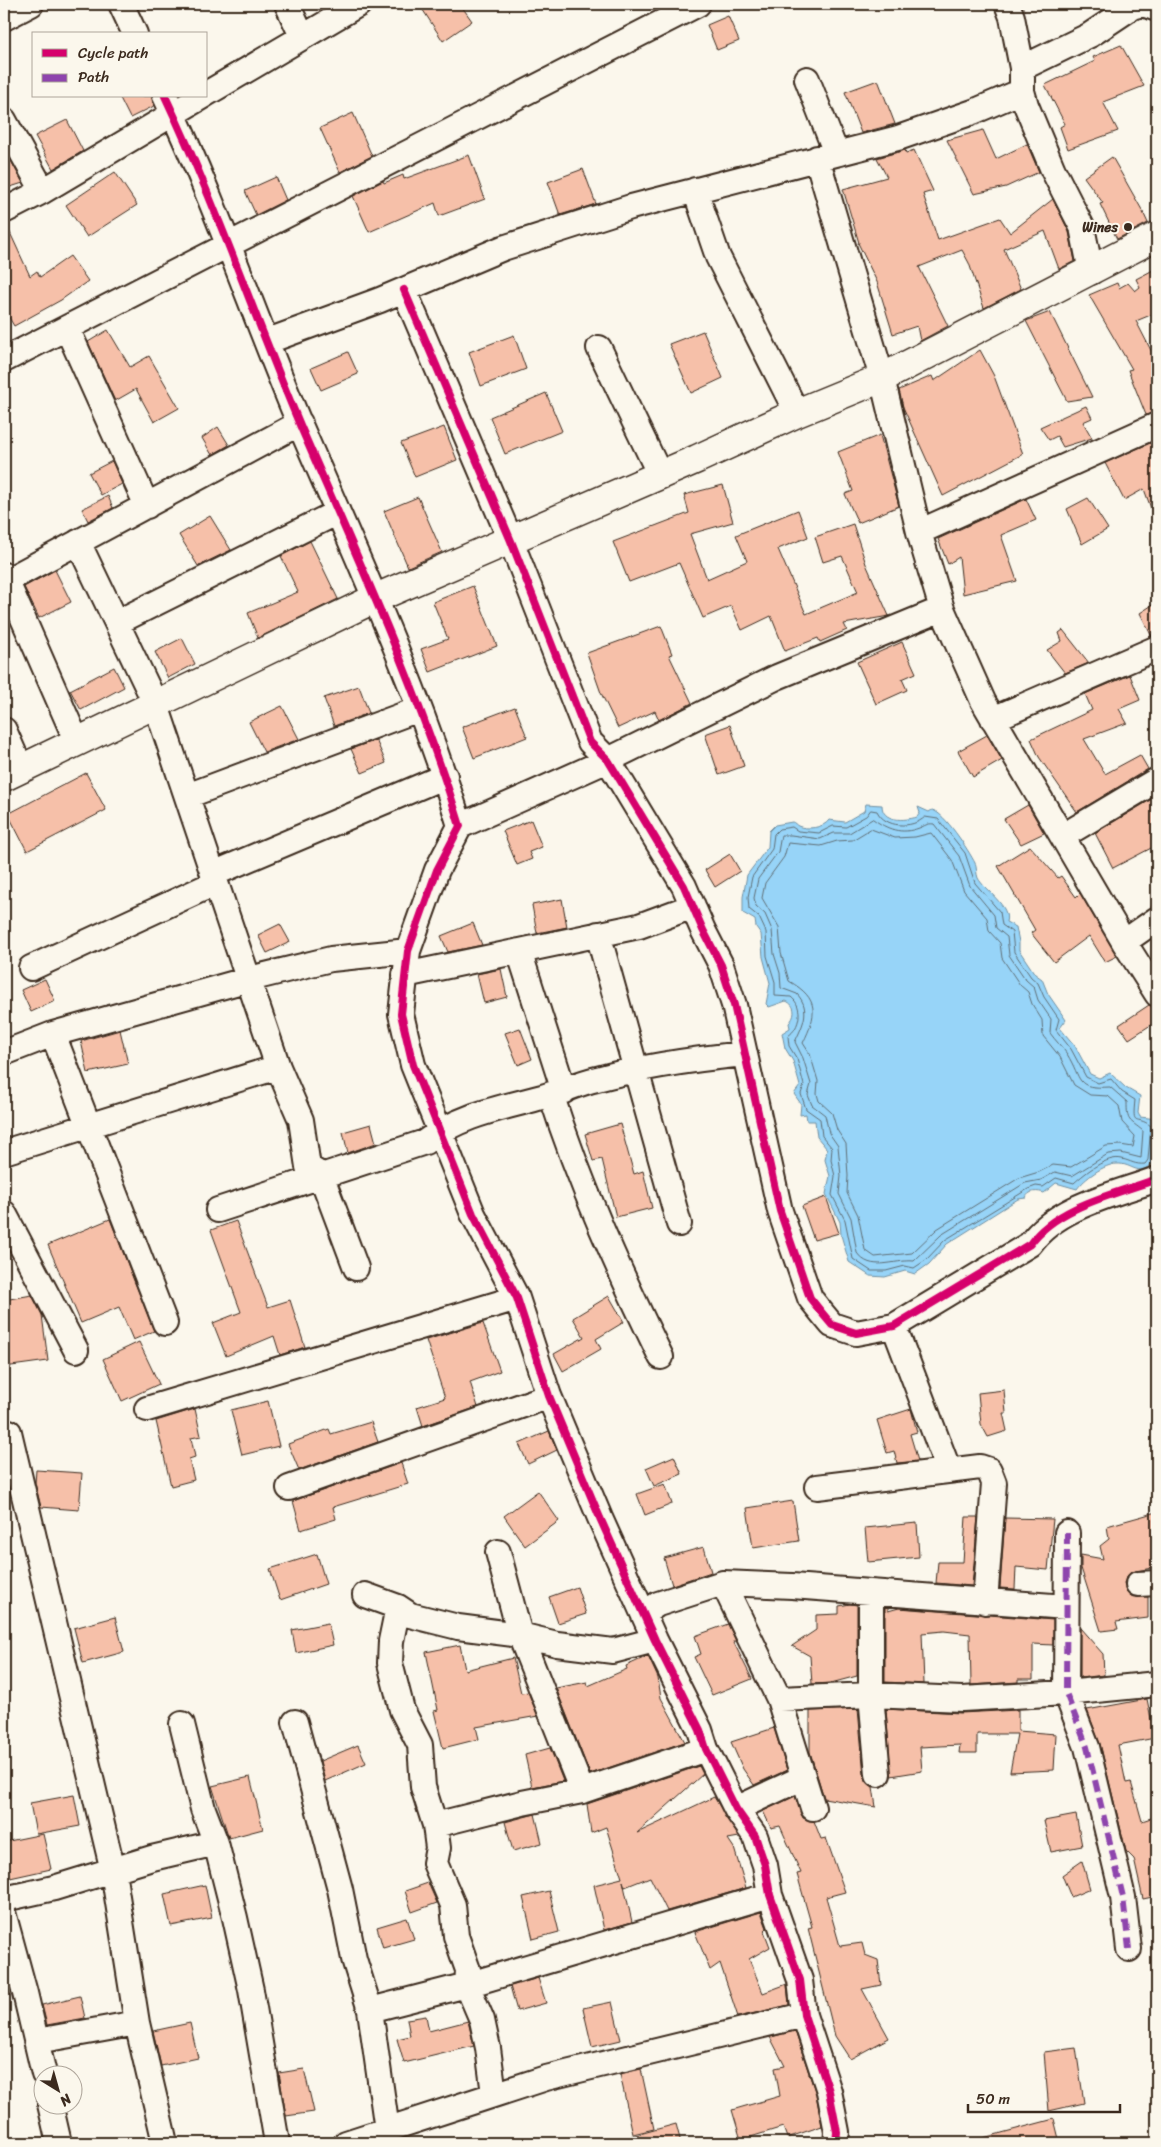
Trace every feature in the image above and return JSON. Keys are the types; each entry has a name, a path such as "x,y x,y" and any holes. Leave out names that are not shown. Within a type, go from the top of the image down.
{"street":[{"path":"4,18 31,4"},
{"path":"121,4 134,32"},
{"path":"287,4 302,36"},
{"path":"208,93 359,4"},
{"path":"4,360 698,4"},
{"path":"1006,4 1012,16 1022,68 1022,91 1042,145 1082,227 1091,272"},
{"path":"1022,68 1090,35 1131,6 1143,4 1157,9"},
{"path":"807,79 919,532 942,609 983,701 993,719 1124,942 1157,994"},
{"path":"268,341 404,290 503,248 631,207 898,138 974,112 1022,91"},
{"path":"4,211 43,191 169,105 195,98"},
{"path":"169,105 230,245 300,423 376,598 445,776 460,826"},
{"path":"4,120 43,191"},
{"path":"695,190 718,257 797,413"},
{"path":"4,730 12,773 376,598 511,541 797,413 882,378 1091,272 1157,236"},
{"path":"404,290 511,541 590,742 608,760 684,886 721,965 734,1005 780,1211 810,1298 832,1325 856,1333 894,1326 1030,1244 1039,1231 1076,1209 1157,1179"},
{"path":"67,328 147,506"},
{"path":"599,348 660,475"},
{"path":"77,742 4,579 147,506 300,423"},
{"path":"919,532 1157,425"},
{"path":"118,622 338,512"},
{"path":"78,542 118,622 156,705 278,1067 300,1120 308,1168 320,1175 356,1268"},
{"path":"836,2143 837,2132 829,2091 804,2015 800,1980 770,1895 765,1865 755,1836 736,1809 706,1749 700,1730 655,1640 600,1518 548,1396 517,1298 473,1214 412,1066 401,1014 408,951 437,870 460,826 608,760 777,676 942,609"},
{"path":"993,719 1157,648"},
{"path":"187,796 419,708"},
{"path":"32,968 214,878 445,776"},
{"path":"1063,836 1157,780"},
{"path":"405,975 639,926 692,906"},
{"path":"1124,942 1157,919"},
{"path":"598,934 624,1034 637,1070 679,1224"},
{"path":"4,1053 53,1034 249,979 331,959 408,951"},
{"path":"518,951 557,1092 568,1147 600,1227 661,1357"},
{"path":"53,1034 165,1323"},
{"path":"218,1210 425,1142 439,1131 474,1116 595,1079 689,1060 744,1054"},
{"path":"4,1152 278,1067"},
{"path":"4,1213 76,1350"},
{"path":"147,1409 517,1298"},
{"path":"894,1326 949,1471"},
{"path":"289,1488 548,1396"},
{"path":"9,1432 114,1871 137,2023 165,2143"},
{"path":"817,1487 980,1467 988,1470 994,1484 985,1602"},
{"path":"1068,1533 1066,1693 1087,1747 1123,1897 1129,1949"},
{"path":"498,1552 520,1635 582,1791"},
{"path":"644,1613 658,1604 723,1583 792,1586 1066,1608"},
{"path":"723,1583 779,1699 802,1778 813,1808"},
{"path":"871,1593 871,1695 878,1774"},
{"path":"365,1595 398,1608 410,1615 458,1626 520,1635 557,1644 613,1651 655,1640"},
{"path":"398,1608 391,1641 390,1663 402,1710 420,1745 423,1787 435,1825 438,1848 435,1863 452,1904 456,1936 468,1970 468,1985 482,2020 494,2094"},
{"path":"779,1699 871,1695 962,1699 1066,1693 1157,1684"},
{"path":"295,1722 340,1889 354,1959 370,2010 387,2130"},
{"path":"182,1724 203,1809 216,1844 236,1918 251,1990 277,2143"},
{"path":"435,1825 522,1803 582,1791 706,1749"},
{"path":"736,1809 802,1778"},
{"path":"4,1900 114,1871 152,1858 216,1844"},
{"path":"370,2010 468,1985 770,1895"},
{"path":"4,1916 42,2064"},
{"path":"346,2143 546,2078 804,2015"},
{"path":"37,2041 137,2023"},
{"path":"52,2114 59,2143"}],"water":[{"path":"866,804 882,805 886,815 895,819 917,817 920,813 918,807 929,812 932,810 937,812 943,817 972,857 981,883 1005,910 1006,922 1016,927 1019,950 1035,974 1042,979 1048,994 1066,1020 1060,1028 1075,1046 1090,1074 1099,1078 1110,1073 1126,1088 1140,1096 1138,1113 1140,1117 1157,1119 1154,1134 1153,1163 1148,1167 1139,1170 1122,1164 1106,1166 1084,1181 1077,1189 1056,1183 1044,1193 1031,1192 1026,1198 1018,1199 947,1244 929,1264 915,1274 905,1271 885,1277 870,1276 849,1262 841,1235 840,1222 826,1194 830,1176 825,1160 827,1149 817,1137 815,1121 807,1121 806,1114 800,1115 801,1104 794,1094 800,1086 793,1061 785,1048 782,1033 790,1028 789,1023 794,1011 792,1005 786,1001 769,1007 766,1004 770,983 763,957 761,934 756,927 755,920 743,913 743,897 747,875 768,847 769,831 775,825 794,822 798,826 810,828 823,825 829,820 845,822 864,811"}],"building":[{"path":"419,4 460,4 472,21 443,41"},
{"path":"728,16 739,41 717,50 707,25"},
{"path":"1121,45 1144,86 1103,102 1118,131 1068,149 1060,127 1065,124 1045,85 1095,61 1093,57"},
{"path":"878,80 895,124 861,133 845,92"},
{"path":"120,98 152,98 154,106 130,118"},
{"path":"353,113 372,156 340,172 320,128"},
{"path":"67,120 83,151 53,169 35,136"},
{"path":"983,130 996,159 1027,144 1039,172 1006,187 974,194 947,140"},
{"path":"4,148 23,183 4,189"},
{"path":"905,150 906,153 914,150 933,191 923,194 938,240 1000,218 1010,233 1053,199 1069,232 1075,261 1059,269 1045,231 1004,249 1021,289 984,308 969,263 962,250 919,267 948,326 920,341 917,326 893,334 877,282 858,243 843,189 887,177 877,158"},
{"path":"469,155 485,199 439,216 435,203 369,232 353,196 383,181 384,183 403,175 404,179"},
{"path":"1112,157 1148,223 1117,239 1100,204 1103,203 1084,177"},
{"path":"583,169 596,204 560,215 548,182"},
{"path":"115,172 137,205 87,237 66,205"},
{"path":"276,177 286,200 256,215 245,191"},
{"path":"6,224 30,276 37,271 40,277 70,256 88,281 61,300 14,326 4,309 4,225"},
{"path":"1157,268 1157,323 1153,314 1136,321 1157,362 1157,411 1146,415 1128,370 1132,369 1089,295 1117,283 1119,288 1128,283 1135,291 1140,287 1136,279"},
{"path":"1050,312 1092,397 1067,401 1026,321"},
{"path":"108,330 130,367 149,356 179,408 154,422 136,389 115,401 88,342"},
{"path":"703,331 723,378 691,393 669,344"},
{"path":"514,335 526,369 481,386 469,352"},
{"path":"980,350 994,376 1023,454 943,496 903,407 899,390 932,376 934,381"},
{"path":"348,352 358,374 321,390 311,368"},
{"path":"546,393 562,431 505,454 490,417"},
{"path":"1086,406 1092,418 1083,422 1092,438 1063,447 1057,436 1049,440 1040,427"},
{"path":"218,427 229,445 212,455 202,438"},
{"path":"444,427 457,460 415,477 401,443"},
{"path":"880,435 899,506 858,523 845,494 853,491 838,452"},
{"path":"1157,440 1157,474 1152,511 1144,489 1124,500 1105,463"},
{"path":"112,461 122,484 101,495 89,473"},
{"path":"723,485 733,522 690,534 707,579 747,561 736,535 798,510 808,537 778,549 806,614 858,592 842,556 823,562 815,537 853,524 866,564 889,616 844,624 847,630 820,642 818,638 785,651 771,616 742,630 731,606 703,618 679,563 629,582 613,542 689,513 684,495"},
{"path":"108,496 113,508 88,521 82,509"},
{"path":"418,497 442,552 408,567 384,511"},
{"path":"1088,498 1108,529 1082,544 1067,509"},
{"path":"1026,499 1036,520 1001,535 1017,581 963,594 959,557 948,564 938,539"},
{"path":"210,516 231,550 198,566 179,535"},
{"path":"310,541 338,599 258,638 248,613 298,592 281,556"},
{"path":"55,570 71,602 39,618 24,587"},
{"path":"473,586 497,646 430,672 421,649 448,639 433,602"},
{"path":"1157,602 1157,634 1151,635 1140,613"},
{"path":"661,626 672,654 669,655 692,703 659,720 655,711 618,728 601,693 587,653"},
{"path":"1063,630 1089,663 1065,673 1047,650 1062,641 1059,633"},
{"path":"182,638 195,664 168,678 155,652"},
{"path":"902,642 916,673 902,679 907,690 876,704 857,662"},
{"path":"114,667 124,687 81,710 70,690"},
{"path":"1130,675 1140,700 1119,709 1127,723 1084,739 1105,774 1140,755 1148,769 1077,812 1039,757 1031,739 1092,710 1085,694"},
{"path":"359,686 369,713 334,726 324,698"},
{"path":"282,706 299,739 264,752 249,722"},
{"path":"515,707 527,737 474,758 462,727"},
{"path":"730,725 744,766 719,775 705,734"},
{"path":"987,735 1002,760 973,777 958,751"},
{"path":"376,740 386,763 362,773 351,749"},
{"path":"86,773 106,810 27,851 8,814"},
{"path":"1157,796 1157,845 1113,868 1095,833"},
{"path":"1028,805 1044,833 1021,844 1004,819"},
{"path":"531,820 542,847 529,852 532,859 517,865 503,831"},
{"path":"1030,846 1058,878 1061,876 1076,897 1080,893 1117,956 1105,962 1089,936 1054,962 1031,933 1035,930 998,866"},
{"path":"730,854 740,871 715,887 705,870"},
{"path":"562,899 567,927 537,933 532,905"},
{"path":"473,923 482,945 448,952 441,936"},
{"path":"280,924 290,942 267,953 258,935"},
{"path":"501,969 507,997 484,1003 477,974"},
{"path":"45,979 55,1001 31,1012 21,990"},
{"path":"1149,1005 1157,1008 1157,1021 1129,1039 1119,1025"},
{"path":"520,1028 532,1059 518,1065 505,1033"},
{"path":"120,1030 128,1064 88,1073 81,1041"},
{"path":"371,1124 376,1143 348,1153 343,1132"},
{"path":"620,1124 634,1174 643,1171 652,1208 616,1217 602,1159 593,1161 585,1134"},
{"path":"826,1197 839,1233 814,1240 802,1206"},
{"path":"110,1219 154,1331 133,1340 119,1307 81,1323 48,1245"},
{"path":"236,1221 268,1307 290,1300 305,1347 280,1355 274,1336 226,1356 213,1323 241,1312 211,1230"},
{"path":"32,1295 42,1315 48,1361 4,1367 4,1300"},
{"path":"609,1296 624,1322 596,1339 601,1349 563,1371 554,1354 584,1337 573,1318"},
{"path":"483,1323 500,1371 470,1382 478,1407 423,1426 417,1407 445,1398 426,1340"},
{"path":"139,1342 159,1384 122,1401 103,1359"},
{"path":"1004,1390 1006,1413 1003,1413 1007,1431 988,1437 981,1424 978,1393"},
{"path":"268,1401 279,1446 242,1455 231,1410"},
{"path":"195,1409 201,1436 191,1438 195,1457 189,1459 194,1480 171,1486 156,1421"},
{"path":"911,1409 917,1432 910,1434 918,1461 897,1463 894,1451 887,1453 877,1420"},
{"path":"371,1422 378,1442 299,1470 288,1444 329,1429 331,1434"},
{"path":"549,1431 557,1450 528,1464 519,1444"},
{"path":"674,1456 682,1474 654,1486 646,1468"},
{"path":"401,1463 408,1484 333,1507 336,1519 301,1530 293,1501"},
{"path":"36,1470 82,1473 79,1510 41,1507 35,1483"},
{"path":"665,1484 672,1504 645,1515 637,1494"},
{"path":"538,1491 559,1521 525,1546 504,1516"},
{"path":"793,1501 799,1541 753,1548 747,1508"},
{"path":"1157,1512 1157,1567 1131,1572 1126,1577 1124,1584 1126,1591 1131,1596 1148,1597 1148,1618 1116,1622 1118,1629 1101,1631 1081,1568 1081,1555 1103,1559 1100,1546 1109,1539 1107,1526"},
{"path":"966,1517 978,1517 972,1586 936,1583 938,1562 963,1562"},
{"path":"1005,1518 1053,1519 1048,1570 1016,1567 1015,1589 1000,1588"},
{"path":"917,1523 919,1557 868,1562 865,1528"},
{"path":"704,1547 711,1572 672,1585 664,1558"},
{"path":"317,1554 326,1584 280,1600 270,1569"},
{"path":"577,1587 586,1614 558,1623 549,1597"},
{"path":"857,1605 857,1676 831,1683 812,1684 810,1656 792,1646 816,1630 816,1615 839,1614 839,1606"},
{"path":"885,1607 888,1607 888,1611 899,1608 1053,1620 1053,1645 1033,1644 1033,1679 1018,1679 1018,1682 971,1685 970,1634 944,1631 922,1633 924,1684 885,1682"},
{"path":"115,1617 124,1652 83,1663 74,1628"},
{"path":"328,1623 333,1645 296,1653 292,1630"},
{"path":"728,1624 736,1641 733,1641 752,1679 712,1695 694,1657 701,1654 695,1636"},
{"path":"1080,1628 1103,1654 1104,1675 1080,1678"},
{"path":"460,1645 465,1670 513,1658 521,1693 528,1692 538,1716 476,1727 479,1739 443,1748 434,1711 438,1710 426,1652"},
{"path":"648,1656 658,1678 661,1698 685,1742 590,1774 556,1688 587,1682 588,1686 627,1669 626,1666"},
{"path":"1147,1699 1155,1738 1118,1745 1126,1783 1131,1782 1142,1821 1157,1816 1157,1896 1143,1899 1134,1859 1126,1851 1100,1744 1087,1710"},
{"path":"858,1709 864,1775 867,1782 873,1787 876,1807 824,1798 810,1752 810,1711"},
{"path":"886,1709 961,1713 1018,1710 1018,1731 1056,1734 1054,1770 1010,1772 1017,1734 977,1734 977,1753 959,1753 960,1745 920,1747 922,1771 891,1776"},
{"path":"774,1728 787,1770 754,1785 743,1769 731,1742"},
{"path":"358,1745 366,1763 325,1781 320,1761"},
{"path":"550,1748 563,1781 532,1787 525,1755"},
{"path":"699,1766 703,1774 637,1833 714,1797 739,1837 728,1839 734,1848 746,1888 667,1911 650,1877 625,1887 623,1881 632,1922 604,1930 594,1885 622,1878 606,1827 591,1833 587,1804"},
{"path":"250,1777 263,1829 229,1838 212,1786"},
{"path":"74,1795 80,1826 36,1834 30,1803"},
{"path":"795,1796 803,1818 814,1821 821,1839 826,1838 845,1892 826,1897 840,1946 862,1943 865,1955 878,1960 881,1985 862,1989 889,2038 850,2059 835,2036 808,1928 812,1927 797,1874 801,1873 780,1826 771,1828 763,1811"},
{"path":"535,1814 542,1843 513,1851 505,1822"},
{"path":"1076,1815 1082,1846 1051,1852 1044,1821"},
{"path":"43,1834 51,1869 10,1878 4,1842"},
{"path":"1082,1861 1090,1889 1071,1897 1062,1875"},
{"path":"428,1883 437,1903 412,1912 405,1891"},
{"path":"205,1885 212,1918 171,1926 164,1894"},
{"path":"549,1891 559,1932 533,1939 523,1897"},
{"path":"761,1912 767,1928 764,1931 770,1947 749,1959 763,1993 787,1984 789,2005 738,2017 720,1963 710,1970 695,1932"},
{"path":"407,1918 414,1939 383,1948 377,1927"},
{"path":"538,1978 546,2003 517,2011 510,1986"},
{"path":"80,1996 85,2018 47,2025 42,2005"},
{"path":"612,2002 621,2040 592,2047 583,2008"},
{"path":"426,2016 429,2031 468,2021 474,2046 404,2063 397,2039 410,2036 407,2019"},
{"path":"190,2023 198,2058 161,2066 153,2031"},
{"path":"795,2031 816,2094 822,2126 787,2138 783,2127 741,2140 732,2110 780,2096 775,2068 785,2066 770,2037"},
{"path":"1076,2048 1084,2103 1049,2111 1044,2052"},
{"path":"304,2069 314,2112 286,2116 279,2073"},
{"path":"641,2069 654,2129 633,2134 620,2074"},
{"path":"1054,2119 1060,2143 984,2143 983,2138"},
{"path":"676,2124 681,2143 626,2143 625,2138"}],"marked path":[{"path":"1067,1533 1066,1693 1087,1747 1123,1897 1129,1949"}],"cycle path":[{"path":"166,98 218,219 300,425 386,623 425,724 460,826 437,870 408,951 401,1014 413,1065 473,1214 517,1298 549,1396 600,1518 655,1640 700,1730 706,1749 736,1809 755,1836 765,1865 770,1895 800,1980 804,2015 829,2091 837,2132 836,2143"},
{"path":"404,290 511,541 590,742 608,760 684,886 721,965 734,1005 780,1211 810,1298 832,1325 856,1333 894,1326 1030,1244 1055,1220 1071,1211 1106,1196 1157,1179"}],"place":[{"name":"Wines","path":"1128,227"}]}
